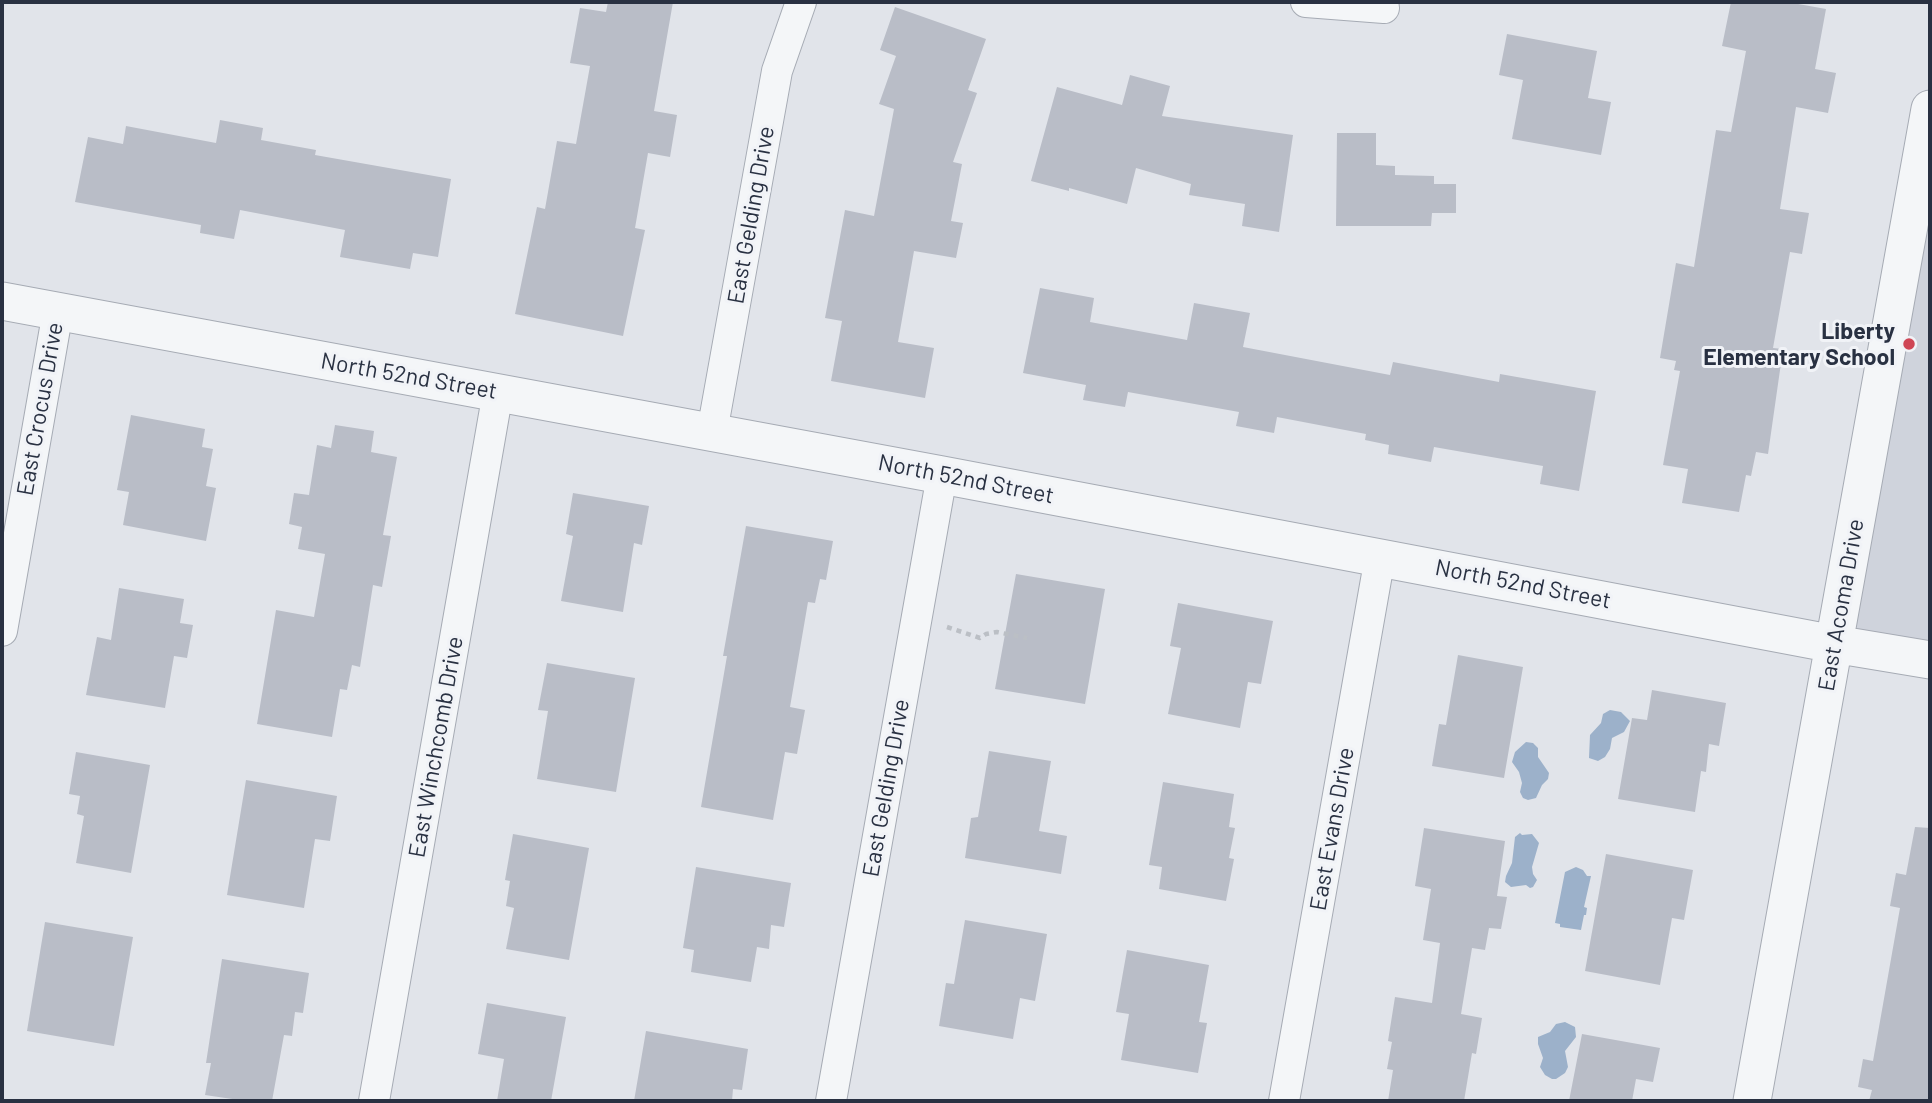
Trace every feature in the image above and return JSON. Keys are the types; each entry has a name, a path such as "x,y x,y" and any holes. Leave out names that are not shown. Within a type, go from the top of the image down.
{"street":[{"name":"East Gelding Drive","path":"712,432 777,71 801,2"},
{"path":"1306,2 1384,8"},
{"name":"East Acoma Drive","path":"1752,1101 1930,109"},
{"name":"North 52nd Street","path":"2,301 1930,660"},
{"name":"East Crocus Drive","path":"2,631 58,311"},
{"name":"East Winchcomb Drive","path":"374,1101 498,392"},
{"name":"East Gelding Drive","path":"831,1101 942,475"},
{"name":"East Evans Drive","path":"1284,1101 1380,557"}],"path":[{"path":"946,626 981,638 997,632 1027,638"}],"shaded area":[{"name":"Liberty Elementary School","path":"1930,109 1930,660 1834,644"}],"water":[{"path":"1610,710 1621,712 1630,721 1624,732 1612,738 1605,757 1598,761 1589,758 1590,735 1601,723 1603,714"},
{"path":"1526,742 1533,743 1538,748 1538,757 1549,773 1536,798 1528,800 1523,798 1520,792 1522,783 1512,762 1515,752"},
{"path":"1520,833 1532,834 1539,843 1532,867 1537,880 1530,888 1526,885 1511,887 1505,882 1512,863 1515,837"},
{"path":"1576,867 1591,876 1584,907 1587,908 1586,915 1581,930 1560,927 1560,924 1555,923 1565,872"},
{"path":"1565,1022 1575,1027 1576,1037 1565,1051 1568,1067 1565,1073 1552,1079 1545,1075 1540,1067 1543,1058 1538,1037 1550,1032 1556,1024"}],"building":[{"path":"608,2 673,2 654,111 677,115 670,157 648,153 635,228 645,230 623,336 515,314 537,207 545,209 557,141 576,144 590,66 570,63 580,8 606,12"},
{"path":"1731,2 1787,2 1826,9 1815,69 1836,73 1828,113 1796,107 1780,209 1809,213 1802,254 1790,252 1773,348 1783,349 1768,454 1756,452 1751,476 1746,475 1739,512 1682,503 1688,469 1663,465 1680,371 1674,370 1676,361 1660,358 1676,263 1694,267 1716,130 1731,132 1746,51 1722,46"},
{"path":"895,7 986,39 968,90 977,93 953,162 962,164 951,221 963,223 956,258 914,251 898,342 934,348 925,398 831,381 842,321 825,318 845,210 874,216 894,109 879,104 896,56 880,50"},
{"path":"1507,34 1597,51 1588,98 1611,102 1601,155 1512,139 1523,80 1499,75"},
{"path":"1130,75 1170,86 1162,116 1293,135 1279,232 1242,226 1245,204 1189,195 1191,184 1136,168 1127,204 1031,181 1057,87 1122,105"},
{"path":"220,120 263,128 261,140 316,150 315,155 451,179 438,257 413,253 410,269 340,257 345,230 240,210 234,239 200,233 201,225 75,202 88,137 123,144 126,126 216,143"},
{"path":"1337,133 1376,133 1376,165 1395,166 1395,175 1434,176 1434,184 1456,184 1456,213 1432,213 1431,226 1336,226"},
{"path":"1040,288 1094,298 1090,322 1187,340 1194,303 1250,313 1243,347 1390,375 1393,362 1499,382 1500,374 1596,391 1579,491 1540,484 1543,466 1434,447 1431,462 1388,454 1389,445 1365,440 1366,434 1277,417 1274,433 1236,426 1239,412 1128,392 1125,407 1083,400 1086,385 1023,373"},
{"path":"131,415 205,429 202,447 213,449 206,486 216,488 206,541 123,525 129,492 117,490"},
{"path":"335,425 374,431 371,452 397,457 383,535 391,536 382,587 373,585 360,667 352,665 347,690 340,689 332,737 257,724 276,610 314,617 325,554 298,549 302,527 289,524 294,493 309,495 317,445 331,448"},
{"path":"573,493 649,506 642,545 634,543 623,612 561,601 573,536 566,534"},
{"path":"746,526 833,541 826,580 820,579 815,603 808,602 790,707 805,710 797,754 785,752 773,820 701,807 727,656 723,656"},
{"path":"1016,574 1105,589 1085,704 995,689"},
{"path":"119,588 184,599 180,623 193,625 187,658 174,656 165,708 86,695 97,637 111,640"},
{"path":"1178,603 1273,621 1261,684 1248,682 1240,728 1168,714 1181,648 1170,646"},
{"path":"1458,655 1523,667 1504,778 1432,766 1439,724 1446,725"},
{"path":"547,663 635,678 616,792 537,779 548,711 538,710"},
{"path":"1652,690 1726,703 1719,746 1709,744 1706,772 1701,771 1695,812 1618,799 1632,718 1647,720"},
{"path":"989,751 1051,761 1039,831 1067,836 1061,874 965,858 971,818 978,817"},
{"path":"76,752 150,765 131,873 76,863 84,816 77,814 80,796 69,794"},
{"path":"246,780 337,796 330,841 315,839 304,908 227,895"},
{"path":"1163,782 1234,794 1229,827 1235,828 1229,858 1234,859 1226,901 1159,889 1162,867 1149,865"},
{"path":"1915,827 1930,828 1930,1101 1869,1101 1872,1090 1858,1087 1863,1059 1873,1061 1900,908 1890,906 1896,873 1906,875"},
{"path":"1424,828 1505,841 1497,896 1507,897 1501,929 1489,928 1485,950 1472,948 1461,1014 1482,1018 1476,1054 1472,1053 1464,1101 1388,1101 1393,1070 1387,1069 1392,1042 1388,1041 1395,997 1432,1003 1440,943 1423,940 1431,889 1415,886"},
{"path":"513,834 589,848 569,960 506,949 514,908 506,906 510,881 505,880"},
{"path":"1606,854 1693,870 1684,920 1672,918 1660,985 1585,971"},
{"path":"696,867 791,883 784,927 771,925 769,949 757,947 751,982 691,972 694,950 683,948"},
{"path":"965,920 1047,934 1035,1001 1020,998 1013,1039 939,1026 946,983 954,984"},
{"path":"45,922 133,937 114,1046 27,1031"},
{"path":"1127,950 1209,965 1199,1022 1207,1023 1198,1073 1121,1060 1129,1014 1116,1012"},
{"path":"222,959 309,973 303,1013 295,1012 292,1036 284,1035 272,1101 246,1101 205,1095 211,1063 206,1063"},
{"path":"487,1003 566,1017 551,1101 497,1101 504,1059 478,1054"},
{"path":"646,1031 748,1049 742,1090 733,1089 732,1101 634,1101"},
{"path":"1582,1034 1660,1048 1653,1082 1636,1079 1632,1101 1569,1101"}],"place":[{"name":"Liberty Elementary School","path":"1909,344"}]}
